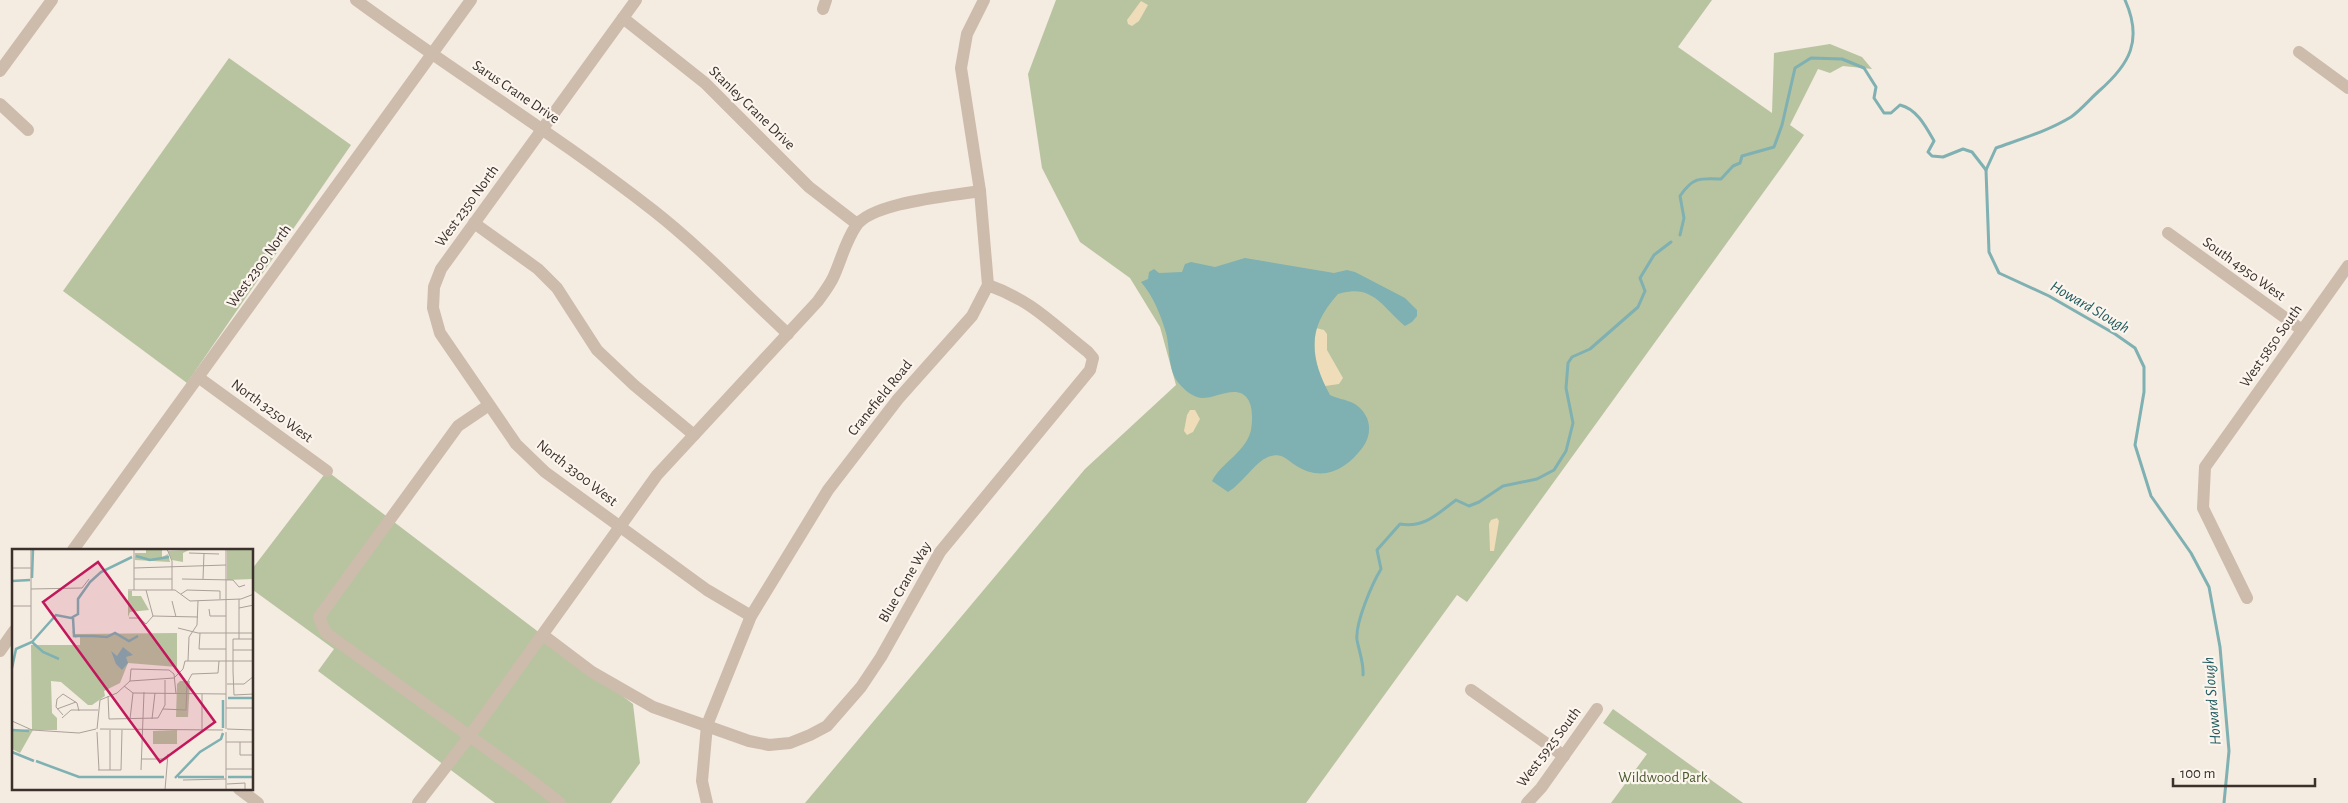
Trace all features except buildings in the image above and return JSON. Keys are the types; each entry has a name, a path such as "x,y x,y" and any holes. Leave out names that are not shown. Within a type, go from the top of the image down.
{"street":[{"path":"0,72 52,0"},
{"name":"Sarus Crane Drive","path":"356,0 430,55 582,157 655,212 788,334"},
{"name":"West 2300 North","path":"73,549 470,0"},
{"name":"West 2350 North","path":"434,308 434,286 441,269 636,0"},
{"path":"984,0 967,34 961,68 980,191 988,285"},
{"name":"Stanley Crane Drive","path":"622,18 705,83 810,187 857,224"},
{"path":"2299,52 2348,88"},
{"path":"0,104 28,130"},
{"path":"418,803 469,737 657,475 818,301 833,279 843,250 857,224 880,210 898,204 980,191"},
{"path":"474,223 538,269 557,288 597,350 634,385 694,434"},
{"name":"South 4950 West","path":"2168,233 2302,330"},
{"name":"West 5850 South","path":"2248,598 2203,508 2205,467 2348,266"},
{"name":"Blue Crane Way","path":"543,635 592,672 653,707 749,741 770,745 790,743 827,726 861,687 881,657 940,552 1086,376 1093,358 1030,304 1008,292 988,285"},
{"name":"Cranefield Road","path":"707,803 702,781 707,725 751,616 828,490 898,400 972,316 988,285"},
{"name":"North 3300 West","path":"434,308 440,333 516,444 545,472 706,590 751,616"},
{"name":"North 3250 West","path":"198,377 327,471"},
{"path":"489,405 458,426 319,617 326,633 560,803"},
{"path":"0,650 12,635"},
{"path":"1470,690 1564,756"},
{"name":"West 5925 South","path":"1527,803 1541,788 1597,710"},
{"path":"240,790 258,803"}],"green space":[{"path":"1056,0 1712,0 1678,47 1772,113 1774,53 1830,44 1862,57 1872,69 1843,66 1830,73 1818,69 1790,125 1804,135 1784,164 1467,602 1457,595 1306,803 805,803 1085,469 1176,385 1160,327 1130,278 1080,242 1042,168 1028,74"},
{"path":"229,58 351,145 187,383 63,291"},
{"path":"327,471 633,704 640,763 611,803 495,803 318,671 334,649 254,591 254,566"},
{"name":"Wildwood Park","path":"1613,709 1743,803 1611,803 1647,754 1603,723"}],"sand":[{"path":"1141,1 1148,5 1139,21 1132,26 1128,24 1127,20"},
{"path":"1316,328 1324,330 1327,334 1327,350 1343,378 1339,384 1325,386 1319,372 1315,343"},
{"path":"1190,410 1195,410 1200,419 1193,432 1187,435 1184,431 1187,415"},
{"path":"1497,518 1499,521 1494,551 1490,551 1489,524 1491,520"}],"water":[{"path":"1245,258 1334,273 1347,270 1355,272 1405,298 1417,310 1417,316 1405,326 1369,294 1350,291 1338,294 1328,307 1316,331 1315,355 1318,368 1330,395 1360,407 1367,418 1369,429 1365,444 1341,468 1324,473 1305,470 1280,455 1268,457 1258,463 1228,492 1212,481 1248,438 1252,419 1249,401 1242,394 1236,392 1199,398 1179,384 1172,370 1162,319 1153,300 1141,282 1148,279 1149,272 1154,269 1159,273 1182,272 1185,264 1191,262 1215,267"}],"waterway":[{"name":"Howard Slough","path":"2125,0 2133,27 2133,39 2126,61 2119,71 2071,117 2044,131 1996,148 1986,170 1989,252 1999,273 2049,296 2115,334 2135,348 2144,367 2144,392 2135,445 2151,496 2191,553 2209,587 2220,647 2229,751 2224,803"},
{"path":"1680,235 1684,218 1680,196 1689,185 1702,179 1721,179 1733,166 1740,163 1742,156 1774,147 1782,125 1795,68 1811,58 1842,59 1864,68 1876,87 1874,98 1884,113 1891,113 1900,105 1911,110 1920,119 1934,141 1928,152 1932,156 1943,157 1963,149 1972,152 1986,170"},
{"path":"1363,675 1357,633 1365,604 1381,569 1377,550 1400,524 1409,525 1424,522 1437,515 1456,500 1469,506 1479,502 1503,486 1537,479 1554,470 1566,451 1573,423 1566,388 1568,363 1572,357 1590,349 1638,307 1645,291 1640,278 1654,255 1671,242"}]}
